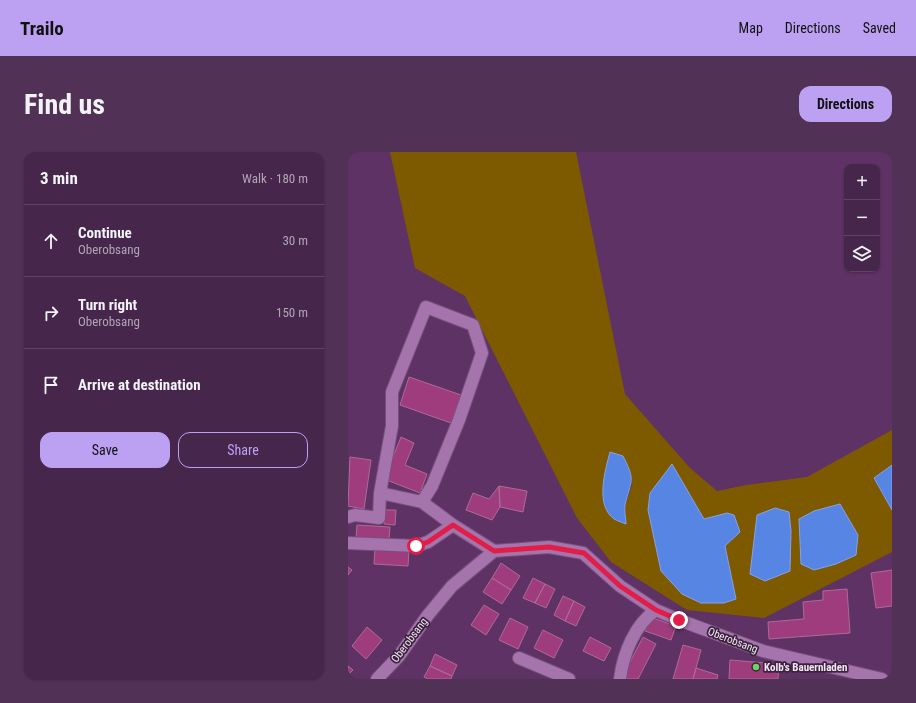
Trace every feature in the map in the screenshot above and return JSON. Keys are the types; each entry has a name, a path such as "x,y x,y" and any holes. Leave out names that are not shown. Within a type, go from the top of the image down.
{"street":[{"path":"348,517 355,515 379,518 380,493 392,426 392,392 426,306 473,325 482,353 459,420 432,486 422,502"},
{"path":"380,493 422,502 453,525 494,551"},
{"path":"348,543 416,546 428,542 453,525"},
{"name":"Oberobsang","path":"377,679 399,656 428,615 452,586 494,551 549,547 584,553 620,586 656,610 763,651 882,679"},
{"path":"620,679 622,665 637,629 648,616 656,610"},
{"path":"519,658 569,679"}],"shaded area":[{"path":"390,152 576,152 625,394 690,468 717,491 746,485 807,477 892,430 892,465 874,478 892,510 892,552 764,618 687,610 611,562 577,518 465,296 415,268","holes":["610,452 632,485 625,506 626,524","672,465 704,519 740,532 725,546 736,599 661,571 648,510","840,504 858,535 801,564 800,546"]}],"water":[{"path":"610,452 623,456 630,471 631,480 625,505 626,524 614,519 608,513 603,497 604,478"},
{"path":"672,464 704,519 727,513 734,515 740,532 725,546 736,599 724,603 701,603 682,594 661,571 648,510 650,493"},
{"path":"892,465 892,510 874,478"},
{"path":"840,504 858,535 856,555 836,564 814,570 801,564 799,519 814,511"},
{"path":"775,508 789,512 791,531 790,571 765,581 750,574 757,515"}],"building":[{"path":"409,377 461,395 451,423 400,405"},
{"path":"401,437 414,443 405,465 427,474 420,493 384,479"},
{"path":"350,457 371,460 364,509 348,506"},
{"path":"499,486 500,507 492,520 466,510 473,493 489,499"},
{"path":"499,486 527,491 523,512 500,507"},
{"path":"385,510 396,510 395,525 384,524"},
{"path":"357,525 390,527 389,540 356,538"},
{"path":"375,548 409,550 408,566 374,564"},
{"path":"501,563 520,576 511,590 492,578"},
{"path":"348,567 352,570 348,575"},
{"path":"892,570 892,606 876,608 871,573"},
{"path":"492,578 511,590 502,604 483,592"},
{"path":"533,578 545,584 535,603 523,598"},
{"path":"545,584 555,589 546,608 535,603"},
{"path":"847,589 850,633 769,639 768,622 804,619 803,602 823,600 823,591"},
{"path":"563,596 574,601 565,621 554,615"},
{"path":"574,601 585,607 576,626 565,621"},
{"path":"484,605 499,614 486,635 471,625"},
{"path":"650,617 676,626 671,640 645,631"},
{"path":"510,618 528,627 518,649 499,640"},
{"path":"367,627 382,640 366,659 352,646"},
{"path":"543,630 563,640 554,658 534,648"},
{"path":"590,637 611,648 604,661 583,651"},
{"path":"643,637 656,644 638,679 625,679 628,666"},
{"path":"683,645 701,650 693,679 673,679"},
{"path":"435,654 457,665 452,676 430,666"},
{"path":"730,660 779,664 778,679 729,679"},
{"path":"348,666 353,670 348,675"},
{"path":"430,666 452,676 451,679 428,679 424,677"},
{"path":"696,668 718,675 717,679 693,679"}],"place":[{"name":"Kolb's Bauernladen","path":"756,667"}],"route":[{"path":"416,546 428,542 453,525 494,551 549,547 584,553 620,586 656,610 679,620"}]}
